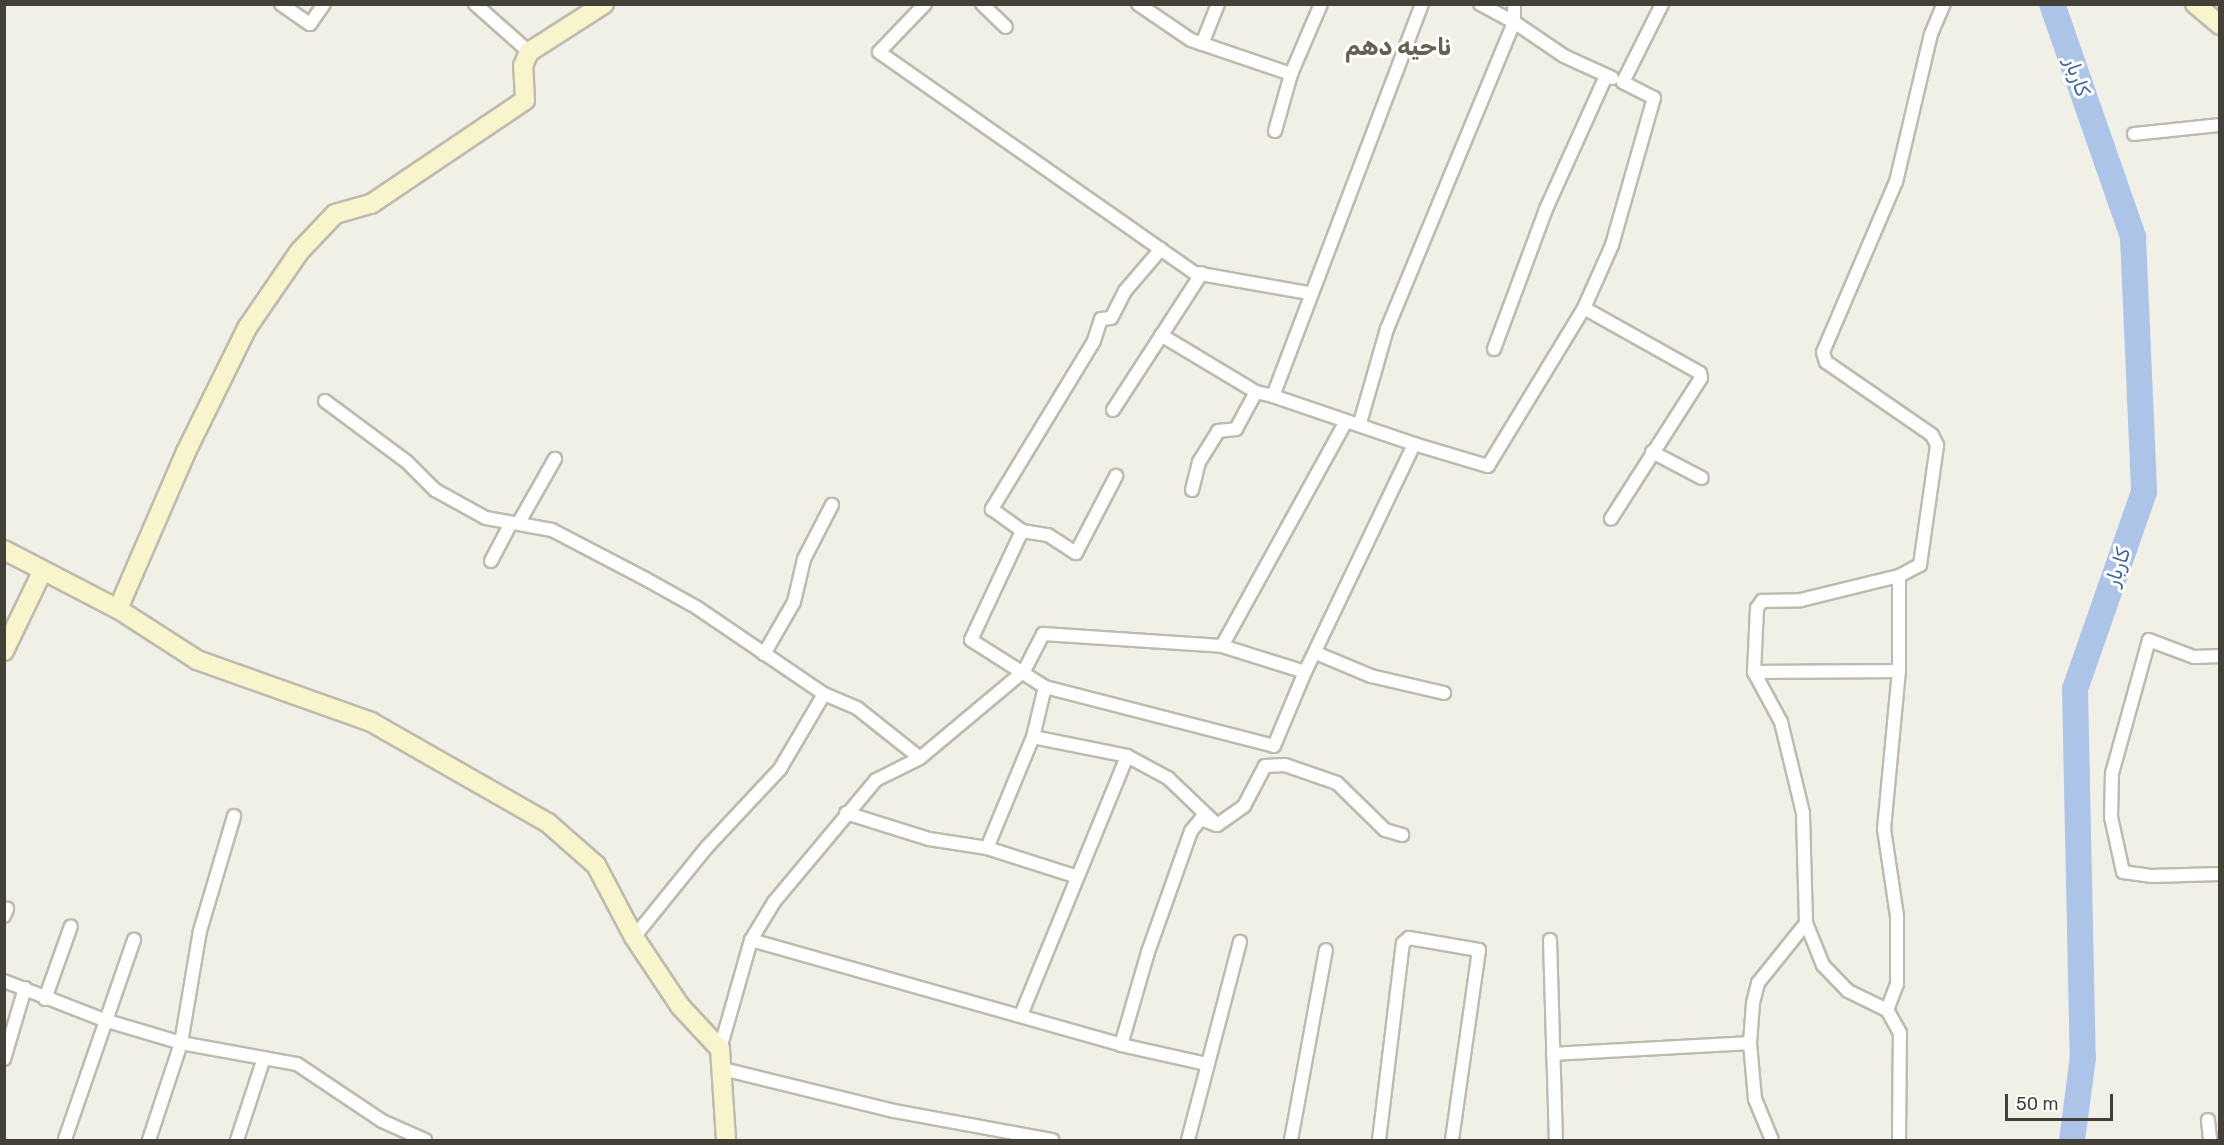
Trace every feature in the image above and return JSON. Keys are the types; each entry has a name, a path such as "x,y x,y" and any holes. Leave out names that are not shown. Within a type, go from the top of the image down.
{"street":[{"path":"281,4 310,24 324,4"},
{"path":"475,4 529,52"},
{"path":"118,609 186,452 247,328 299,252 335,214 371,204 388,194 525,100 523,66 529,52 604,4"},
{"path":"925,4 879,52 1196,273 1309,293"},
{"path":"982,4 1006,27"},
{"path":"1138,4 1202,44 1291,74"},
{"path":"1202,44 1218,4"},
{"path":"1275,131 1291,74 1321,4"},
{"path":"1273,396 1309,293 1422,4"},
{"path":"1161,335 1256,392 1273,396 1345,423 1359,423 1414,444 1488,466 1584,308 1612,245 1654,98 1564,56 1514,22 1480,4"},
{"path":"1359,423 1386,329 1514,22 1514,4"},
{"path":"1623,82 1662,4"},
{"path":"1899,1140 1900,1034 1887,1010 1848,991 1823,966 1806,923 1803,813 1781,722 1754,672 1757,608 1762,601 1801,600 1899,576 1920,565 1937,445 1932,435 1826,362 1823,352 1896,182 1931,34 1944,4"},
{"path":"2195,4 2220,25"},
{"path":"1494,349 1546,209 1606,76"},
{"path":"2134,134 2220,125"},
{"path":"1116,476 1076,553 1048,535 1022,531 992,510 1094,341 1101,319 1111,318 1125,291 1161,249"},
{"path":"1113,410 1202,273"},
{"path":"1584,308 1700,373 1699,384 1652,452 1611,519"},
{"path":"1192,490 1200,462 1218,431 1236,429 1256,392"},
{"path":"325,401 407,462 435,490 486,518 552,530 644,578 696,608 824,694 857,708 920,758"},
{"path":"1222,646 1345,423"},
{"path":"1022,531 971,640 1024,671 1045,687 1274,746 1305,672 1414,444"},
{"path":"1652,452 1702,478"},
{"path":"491,561 555,459"},
{"path":"764,654 794,602 804,559 832,505"},
{"path":"4,550 42,572 118,609 197,660 371,722 548,822 596,865 634,937 680,1006 720,1049"},
{"path":"4,651 42,572"},
{"path":"1887,1010 1898,984 1896,916 1884,829 1899,671 1899,576"},
{"path":"726,1140 719,1068 720,1049 751,940 774,902 846,813 876,780 920,758 1024,671 1043,634 1222,646 1305,672"},
{"path":"2220,656 2194,657 2149,640 2112,773 2111,817 2123,872 2151,876 2220,874"},
{"path":"1316,653 1371,676 1444,693"},
{"path":"1754,672 1899,671"},
{"path":"987,848 1032,737 1045,687"},
{"path":"634,937 707,847 780,769 824,694"},
{"path":"1032,737 1127,756 1168,778 1217,825"},
{"path":"1021,1015 1075,876 1127,756"},
{"path":"1217,825 1244,806 1265,766 1286,765 1337,783 1384,830 1402,835"},
{"path":"846,813 929,839 987,848 1075,876"},
{"path":"149,1140 180,1043 200,931 234,816"},
{"path":"1120,1045 1148,952 1191,831 1200,819 1217,825"},
{"path":"1772,1140 1755,1099 1750,1042 1758,983 1806,923"},
{"path":"45,999 71,926"},
{"path":"1379,1140 1403,943 1409,938 1479,950 1452,1140"},
{"path":"64,1139 134,940"},
{"path":"751,940 1120,1045 1207,1064"},
{"path":"1550,940 1556,1140"},
{"path":"1188,1140 1240,942"},
{"path":"1291,1140 1326,950"},
{"path":"4,981 25,988 45,999 104,1020 180,1043 297,1064 382,1121 425,1140"},
{"path":"4,1059 25,988"},
{"path":"1553,1054 1750,1042"},
{"path":"237,1140 264,1058"},
{"path":"719,1068 894,1111 1052,1140"},
{"path":"2208,1120 2210,1140"}],"waterway":[{"name":"کاربار","path":"2052,4 2133,237 2144,492 2075,689 2083,1057 2072,1140"}],"district":[{"name":"ناحیه دهم","path":"1398,48"}]}
